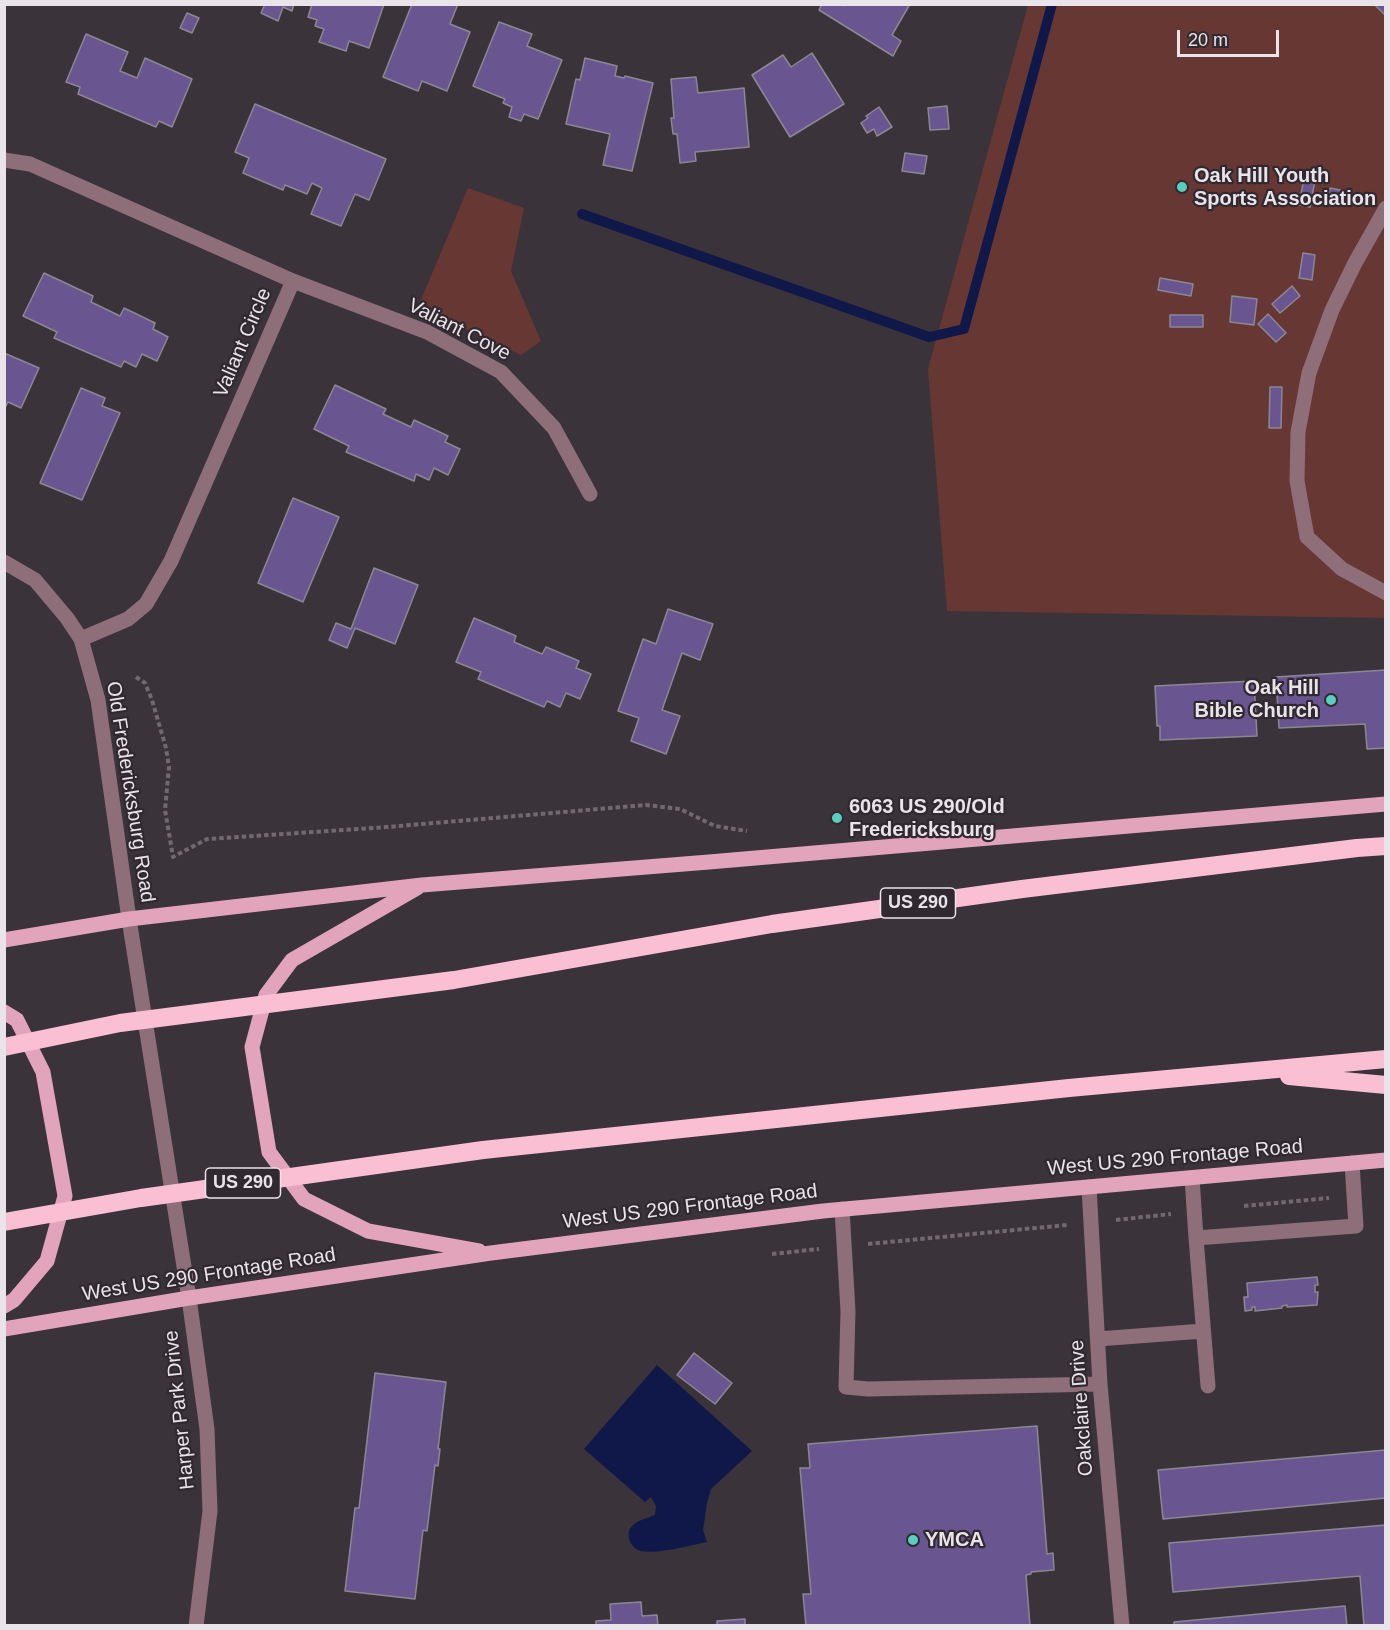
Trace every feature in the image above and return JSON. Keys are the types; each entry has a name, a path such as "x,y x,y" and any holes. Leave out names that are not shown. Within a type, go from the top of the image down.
{"highway":[{"name":"US 290","path":"4,1047 120,1023 454,980 783,922 1034,887 1386,846"},
{"name":"US 290","path":"4,1222 141,1198 483,1150 1057,1090 1386,1059"},
{"path":"1246,1072 1386,1085"}],"main road":[{"path":"4,940 129,919 422,885 1386,804"},
{"path":"422,885 292,960 266,995 252,1047 269,1152 303,1199 368,1231 492,1253"},
{"path":"4,1012 16,1020 43,1072 65,1196 47,1261 14,1300 4,1306"},
{"name":"West US 290 Frontage Road","path":"4,1329 189,1298 492,1253 842,1209 1386,1160"}],"street":[{"name":"Valiant Circle","path":"4,160 30,164 293,281 171,561 146,604 128,619 81,639"},
{"path":"1386,208 1332,310 1309,373 1298,432 1297,481 1307,537 1342,569 1386,593"},
{"name":"Valiant Cove","path":"293,281 427,332 501,372 554,428 590,494"},
{"name":"Old Fredericksburg Road","path":"4,562 35,580 67,618 81,639 98,700 129,919 189,1298"},
{"path":"1196,1238 1356,1226 1352,1163"},
{"path":"1192,1178 1208,1386"},
{"name":"Oakclaire Drive","path":"1089,1186 1100,1384 1122,1626"},
{"path":"842,1209 848,1311 846,1387 879,1389 1100,1384"},
{"name":"Harper Park Drive","path":"189,1298 207,1429 210,1511 196,1626"},
{"path":"1098,1339 1203,1331"}],"path":[{"path":"136,677 145,683 166,748 169,767 165,810 173,856 207,839 387,827 646,805 680,809 715,826 749,832"}],"shaded area":[{"name":"Oak Hill Youth Sports Association","path":"1028,5 1385,5 1385,618 947,611 928,369"},
{"path":"468,188 524,208 511,271 541,341 521,355 418,307"},
{"path":"657,1365 752,1451 711,1489 703,1530 707,1542 666,1551 649,1552 637,1550 631,1544 629,1532 635,1523 655,1515 656,1506 651,1497 645,1502 584,1449"}],"building":[{"path":"265,4 294,4 292,11 283,7 278,21 261,13"},
{"path":"312,4 384,4 369,48 349,41 346,51 319,42 324,29 315,26 317,20 308,17"},
{"path":"412,4 458,4 450,24 470,32 447,91 422,81 418,91 383,77"},
{"path":"822,4 844,6 845,4 910,4 892,35 901,41 893,56 819,10"},
{"path":"1374,4 1386,4 1386,16"},
{"path":"187,13 199,18 192,33 180,28"},
{"path":"499,22 532,34 527,46 562,60 538,119 524,114 521,121 509,117 512,107 503,103 505,99 473,86"},
{"path":"86,34 128,52 120,71 137,78 145,58 192,79 172,127 159,121 156,127 78,94 80,87 66,82"},
{"path":"812,53 844,104 790,137 752,75 783,55 791,67"},
{"path":"585,58 617,66 615,76 624,78 625,76 653,83 632,171 603,165 610,134 566,124 576,79 580,80"},
{"path":"696,77 698,93 744,88 749,147 695,152 696,161 680,163 677,134 673,134 671,118 674,118 671,79"},
{"path":"255,104 386,159 369,200 355,194 341,226 311,214 322,188 312,183 307,194 285,185 283,190 243,173 249,158 235,152"},
{"path":"947,106 949,129 930,130 928,108"},
{"path":"879,107 892,127 877,136 874,129 867,133 861,123 868,118 866,116"},
{"path":"905,153 927,156 924,174 902,171"},
{"path":"1305,173 1316,175 1310,207 1299,205"},
{"path":"1330,188 1345,191 1343,203 1328,200"},
{"path":"1303,253 1315,255 1312,280 1299,278"},
{"path":"44,273 93,296 91,302 120,316 124,308 155,323 153,329 168,337 157,361 142,354 136,367 124,361 121,367 54,338 57,332 23,316"},
{"path":"1160,278 1193,284 1191,296 1158,290"},
{"path":"1292,286 1300,296 1280,313 1272,304"},
{"path":"1232,296 1257,299 1254,325 1230,322"},
{"path":"1268,314 1286,333 1276,342 1258,324"},
{"path":"1170,315 1203,315 1203,327 1170,327"},
{"path":"4,353 39,368 21,408 8,402 4,410"},
{"path":"335,385 386,409 383,414 411,427 414,420 448,436 445,442 460,449 448,475 434,468 429,480 416,474 414,481 346,452 349,446 314,429"},
{"path":"1270,387 1282,387 1281,428 1269,428"},
{"path":"81,388 105,398 102,406 120,413 82,500 40,483"},
{"path":"293,498 339,517 303,602 258,583"},
{"path":"374,568 418,585 395,644 355,628 347,648 329,640 336,623 351,629"},
{"path":"668,609 713,624 700,660 682,653 662,710 680,716 666,754 631,741 639,718 618,711 643,639 656,644"},
{"path":"474,618 516,636 514,642 542,654 546,647 579,661 576,668 591,674 580,699 566,693 560,707 547,701 544,707 478,679 481,672 456,662"},
{"name":"Oak Hill Bible Church","path":"1386,670 1386,748 1367,749 1365,724 1279,728 1276,677"},
{"path":"1254,681 1257,736 1160,740 1155,686"},
{"path":"1317,1277 1318,1285 1315,1285 1315,1292 1318,1292 1317,1305 1287,1307 1287,1305 1282,1308 1255,1311 1255,1307 1252,1307 1252,1310 1245,1311 1244,1297 1248,1297 1247,1283"},
{"path":"694,1353 732,1383 715,1404 677,1375"},
{"path":"375,1373 446,1382 438,1466 435,1465 427,1531 423,1530 415,1599 345,1591 355,1508 359,1508"},
{"name":"YMCA","path":"1037,1426 1047,1554 1053,1553 1054,1570 1031,1572 1026,1575 1030,1626 806,1626 803,1594 811,1594 800,1468 810,1468 808,1444"},
{"path":"1386,1450 1386,1498 1163,1519 1158,1470"},
{"path":"1386,1525 1386,1626 1364,1626 1360,1576 1173,1592 1169,1543"},
{"path":"641,1602 642,1616 657,1615 658,1626 596,1626 596,1621 611,1620 610,1604"},
{"path":"1345,1606 1347,1626 1174,1626 1174,1622"},
{"path":"745,1619 745,1626 717,1626 717,1621"}],"waterway":[{"path":"582,214 929,337 964,329 1052,4"}],"place":[{"name":"Oak Hill Youth Sports Association","path":"1182,187"},
{"name":"Oak Hill Bible Church","path":"1331,700"},
{"name":"6063 US 290/Old Fredericksburg","path":"837,818"},
{"name":"YMCA","path":"913,1540"}]}
